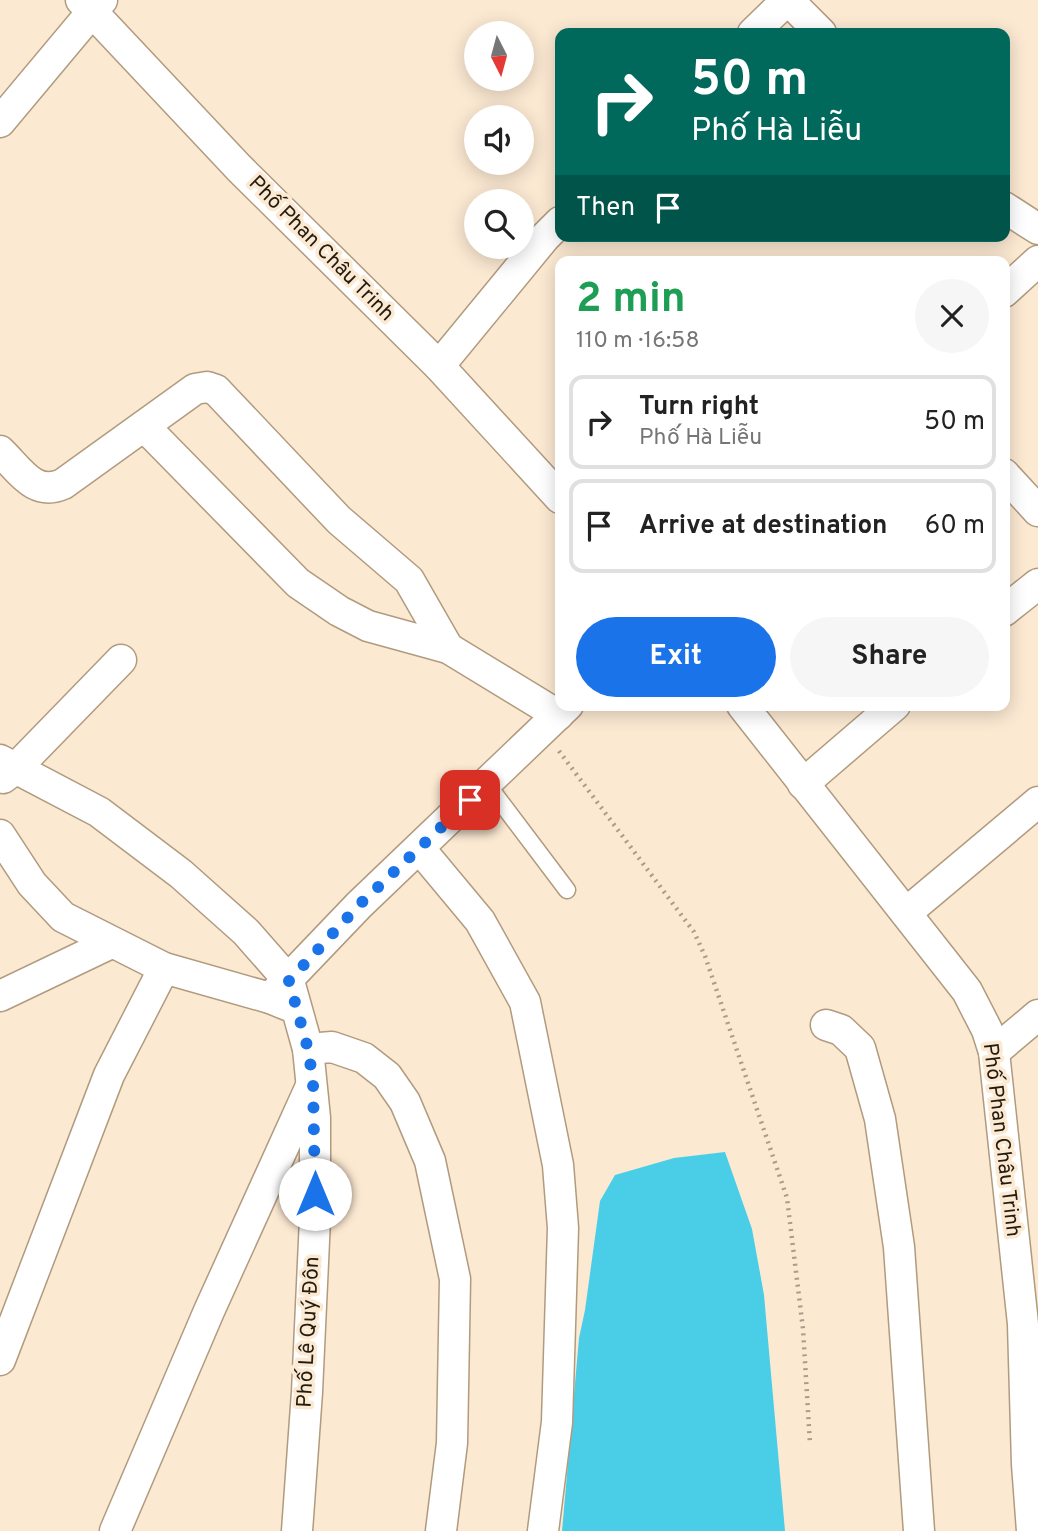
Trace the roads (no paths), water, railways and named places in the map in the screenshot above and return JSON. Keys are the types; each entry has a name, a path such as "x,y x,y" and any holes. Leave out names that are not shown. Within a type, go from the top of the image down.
{"street":[{"path":"758,28 788,0 816,28"},
{"path":"0,122 92,3"},
{"name":"Phố Phan Châu Trinh","path":"92,3 239,168 555,482"},
{"path":"1010,211 1038,229"},
{"path":"439,366 555,227"},
{"path":"1010,287 1038,261"},
{"path":"0,451 38,488 51,490 195,389 207,387 216,390 340,520 409,580 448,649"},
{"path":"0,835 32,884 63,917 164,968 285,996 359,905 556,717 448,649 368,626 339,611 298,583 144,426"},
{"path":"1010,481 1038,511"},
{"path":"1010,606 1038,584"},
{"path":"5,769 121,660"},
{"name":"Phố Phan Châu Trinh","path":"747,711 967,991 987,1030 994,1052 1030,1323 1032,1531"},
{"path":"803,784 888,711"},
{"name":"Phố Lê Quý Đôn","path":"5,769 99,812 181,874 246,932 285,996 308,1049 313,1081 315,1219 297,1531"},
{"path":"906,914 1038,802"},
{"path":"420,849 480,920 524,1002 558,1165 563,1228 557,1422 543,1531"},
{"path":"0,996 111,943"},
{"path":"0,1360 109,1074 164,968"},
{"path":"994,1052 1038,1015"},
{"path":"827,1025 841,1030 860,1048 880,1119 899,1247 919,1531"},
{"path":"308,1049 332,1047 364,1058 387,1076 405,1102 430,1161 455,1279 452,1443 441,1531"},
{"path":"115,1531 209,1311 313,1081"}],"lane":[{"path":"487,784 567,890"}],"water":[{"path":"725,1152 752,1229 764,1295 785,1531 562,1531 579,1338 600,1201 615,1175 674,1158"}]}
